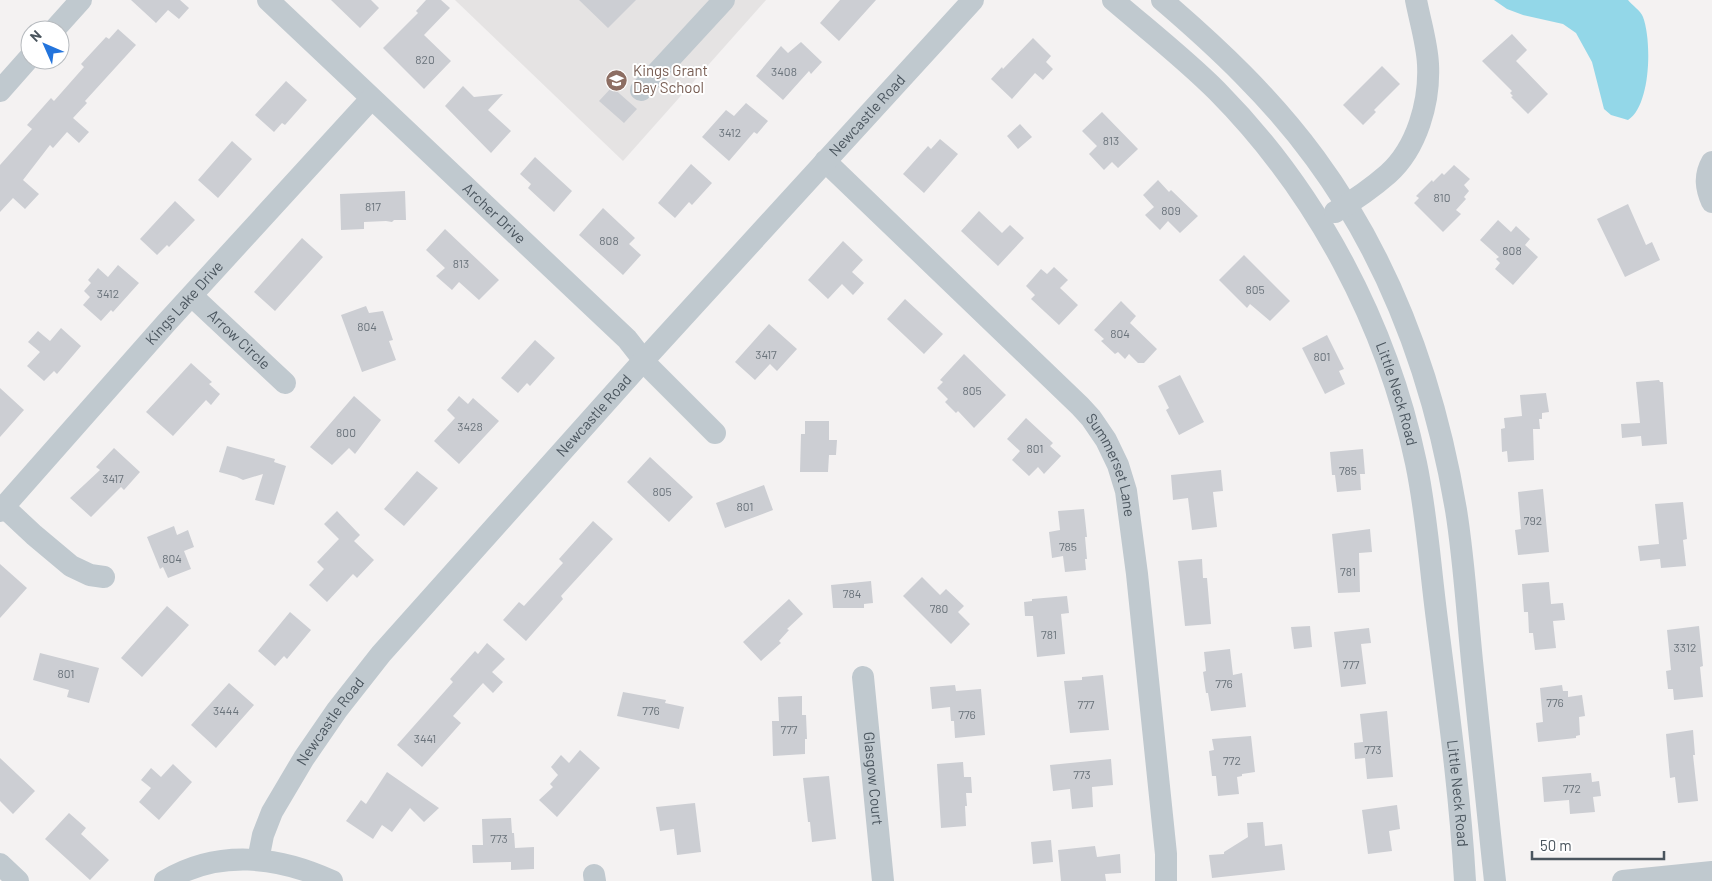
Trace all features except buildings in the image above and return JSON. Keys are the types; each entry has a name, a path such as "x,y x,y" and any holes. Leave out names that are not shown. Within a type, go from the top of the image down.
{"street":[{"path":"63,20 81,0"},
{"name":"Archer Drive","path":"268,0 627,339 644,360 715,433"},
{"path":"641,90 724,0"},
{"name":"Newcastle Road","path":"258,860 263,835 272,812 304,758 381,654 644,360 973,0"},
{"name":"Little Neck Road","path":"1113,0 1178,55 1217,92 1261,139 1287,173 1320,223 1360,298 1385,355 1402,408 1416,462 1426,517 1433,594 1461,809 1465,881"},
{"name":"Little Neck Road","path":"1162,0 1214,45 1253,83 1289,124 1316,159 1347,205 1388,282 1412,342 1432,406 1456,510 1465,576 1495,881"},
{"path":"1320,223 1389,173 1401,159 1413,138 1422,114 1427,89 1428,63 1416,0"},
{"path":"0,91 20,68"},
{"name":"Kings Lake Drive","path":"2,509 371,99"},
{"name":"Summerset Lane","path":"825,161 1080,406 1106,440 1118,465 1126,491 1137,574 1166,854 1166,881"},
{"path":"1712,162 1706,178 1706,189 1712,202"},
{"name":"Arrow Circle","path":"192,296 286,383"},
{"path":"2,509 71,566 90,574 104,577"},
{"name":"Glasgow Court","path":"863,677 883,881"},
{"path":"165,881 192,868 218,862 258,860 302,868 332,881"},
{"path":"0,864 18,881"},
{"path":"1623,881 1712,872"}],"shaded area":[{"name":"Kings Grant Day School","path":"455,0 766,0 623,161"}],"water":[{"path":"1494,0 1628,0 1642,15 1648,41 1645,87 1636,112 1628,120 1611,115 1604,109 1592,62 1576,33 1563,24 1523,15 1507,9"}],"place":[{"name":"Kings Grant Day School","path":"617,80"}]}
